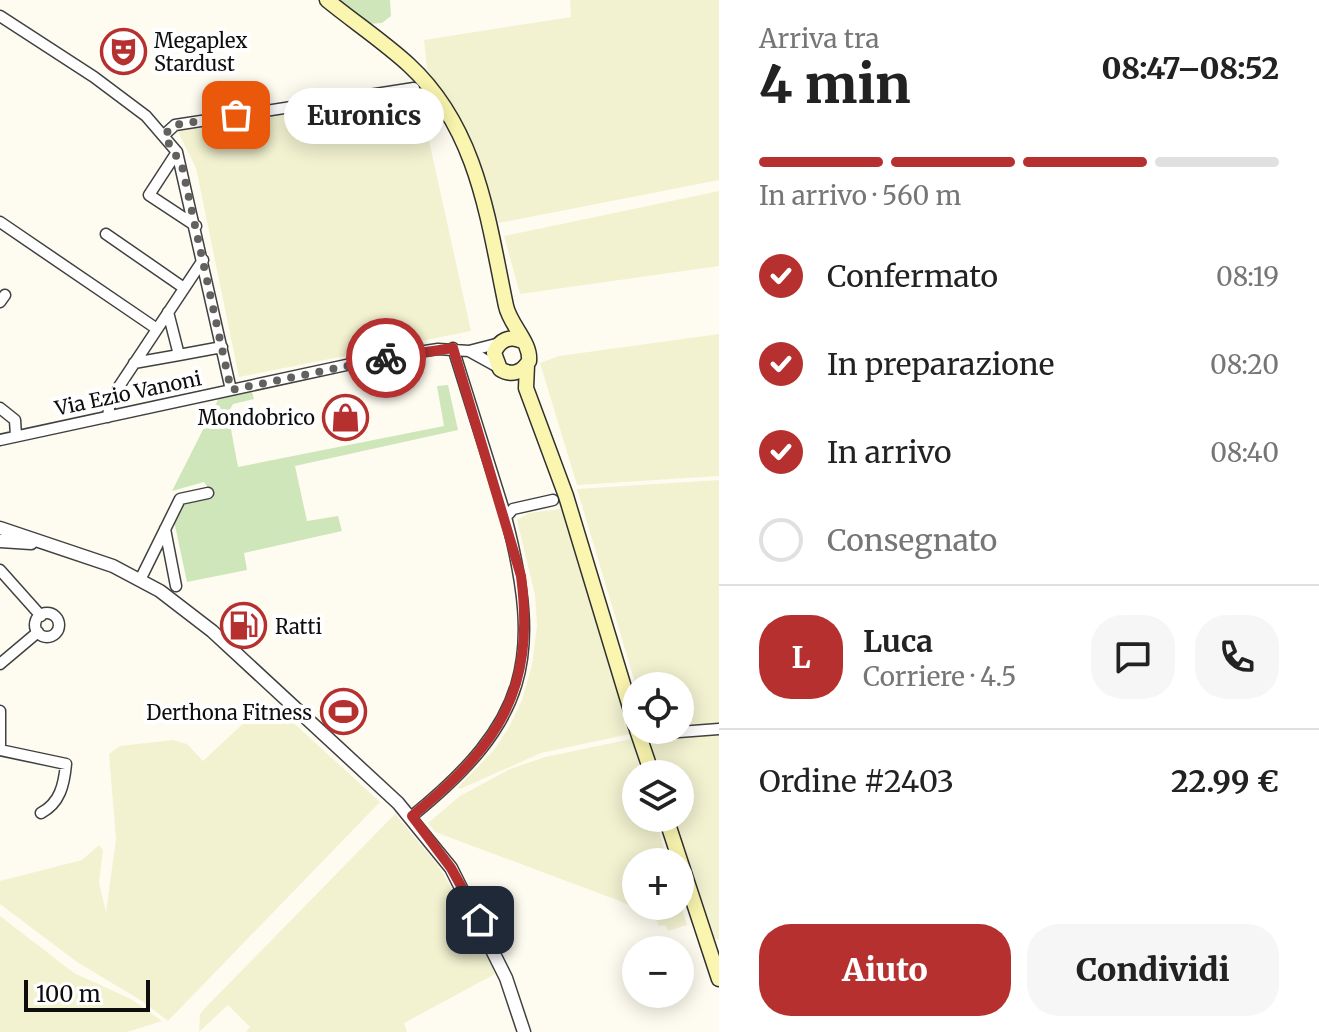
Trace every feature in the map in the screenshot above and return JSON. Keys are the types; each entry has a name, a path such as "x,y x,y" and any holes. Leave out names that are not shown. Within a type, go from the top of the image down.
{"main road":[{"path":"327,0 409,65 450,115 474,168 493,231 506,307 529,351 526,388 566,496 622,681"},
{"path":"506,307 500,343 494,353 502,370 534,410"},
{"path":"500,343 511,338 522,341"},
{"path":"502,370 519,372 527,365"},
{"path":"671,832 719,979"}],"street":[{"path":"0,16 94,77 164,135 177,152 231,390"},
{"path":"164,135 175,125 414,88"},
{"path":"177,152 149,195 196,226"},
{"path":"0,222 157,329"},
{"path":"106,234 184,288"},
{"path":"108,417 110,400 203,260"},
{"path":"168,312 179,355"},
{"path":"469,351 500,343"},
{"path":"134,363 222,347"},
{"path":"412,816 475,759 509,708 524,647 526,613 506,517 453,348"},
{"name":"Via Ezio Vanoni","path":"0,440 374,359 453,348 469,351"},
{"path":"469,351 483,356 502,370"},
{"path":"0,408 15,420 16,436"},
{"path":"140,580 180,499 208,493"},
{"path":"506,517 513,509 553,500"},
{"path":"165,527 176,586"},
{"path":"0,528 113,566 160,591 212,631 412,816 451,868 480,920 524,1032"},
{"path":"0,541 50,545"},
{"path":"0,570 41,616"},
{"path":"52,614 59,627 52,636 38,632 36,621 41,616 52,614"},
{"path":"0,662 38,632"},
{"path":"0,711 0,748 66,764 65,781 54,806 41,813"},
{"path":"694,730 719,729"}],"green space":[{"path":"335,0 390,0 391,16 382,23 367,24"},
{"path":"570,0 719,0 719,180 499,223 469,133 427,69 424,40 571,17"},
{"path":"407,94 424,118 471,331 239,377 196,168 177,130"},
{"path":"719,191 719,266 520,294 504,236"},
{"path":"719,334 719,476 577,485 540,363 559,356"},
{"path":"448,385 458,430 295,466 307,521 338,516 342,531 244,553 247,570 187,582 174,521 182,505 214,497 204,482 172,491 219,398 252,392 254,399 233,404 228,413 238,467 444,426 437,386"},
{"path":"719,480 719,723 694,724 694,672 632,672 577,489"},
{"path":"560,509 565,513 622,707 622,736 541,753 460,789 458,787 494,750 509,727 522,700 532,665 537,626 535,595 517,520 529,513"},
{"path":"263,705 275,706 380,802 168,1021 142,1001 77,962 0,904 0,881 82,860 99,845 103,850 99,883 106,912 116,839 109,754 120,746 173,740 187,744 203,761"},
{"path":"719,733 719,940 710,937 694,887 694,848 682,848 676,832 694,832 694,760 655,760 650,744 694,744 694,735"},
{"path":"622,741 622,744 633,744 638,760 622,760 622,832 659,832 664,848 622,848 622,902 435,832 428,823 460,796 510,769 545,757"},
{"path":"395,814 437,864 476,928 495,974 404,1023 407,1032 246,1032 250,1027 228,1005 199,1032 200,1014 207,1006"},
{"path":"0,916 74,973 131,999 162,1021 127,1032 0,1032"},
{"path":"656,920 686,920 687,925 668,931 665,925 659,926"}],"way so far":[{"path":"236,115 175,125 164,135 177,152 182,166 231,390 386,358"}],"place":[{"name":"Megaplex Stardust","path":"123,52"},
{"name":"Euronics","path":"236,115"},
{"name":"Mondobrico","path":"346,417"},
{"name":"Ratti","path":"244,626"},
{"name":"Derthona Fitness","path":"343,712"}],"route":[{"path":"386,358 453,348 506,517 521,576 526,613 524,647 509,708 475,759 451,784 412,816 451,868 480,920"}]}
